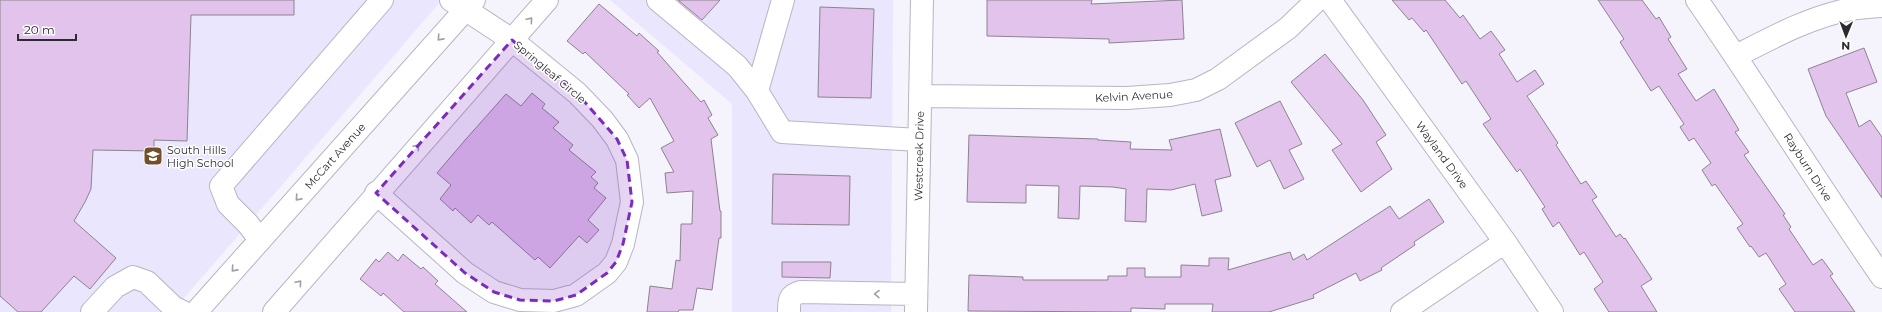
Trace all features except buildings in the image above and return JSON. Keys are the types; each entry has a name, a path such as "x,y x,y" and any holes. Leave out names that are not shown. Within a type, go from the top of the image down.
{"street":[{"path":"260,240 248,224 228,204 221,186 382,0"},
{"path":"274,312 547,0"},
{"path":"658,0 737,66 757,91 782,132 919,140"},
{"path":"757,91 783,0"},
{"name":"Westcreek Drive","path":"916,303 922,0"},
{"name":"Kelvin Avenue","path":"920,96 1127,98 1170,95 1196,90 1218,79 1288,28 1317,0"},
{"name":"Wayland Drive","path":"1330,0 1505,242 1552,312"},
{"name":"Rayburn Drive","path":"1697,0 1736,56 1833,206 1882,277"},
{"name":"McCart Avenue","path":"196,312 464,3"},
{"name":"Springleaf Circle","path":"376,194 465,273 494,292 520,300 554,301 570,304 576,295 607,273 616,262 623,244 632,202 627,160 617,139 577,93 464,3"},
{"path":"1736,56 1787,30 1822,16 1852,9 1882,6"},
{"path":"1402,312 1505,242"},
{"path":"92,312 115,287 133,277 147,282 173,307 183,312"},
{"path":"789,312 789,301 793,294 801,292 916,303"}],"highlighted area":[{"path":"512,40 577,93 617,139 627,160 632,202 623,244 616,262 607,273 576,295 554,301 520,300 494,292 465,273 376,193"}],"shaded area":[{"name":"South Hills High School","path":"0,0 442,0 172,312 0,312"},
{"path":"610,0 893,0 891,312 732,312 732,104"}],"place":[{"name":"South Hills High School","path":"153,156"}]}
